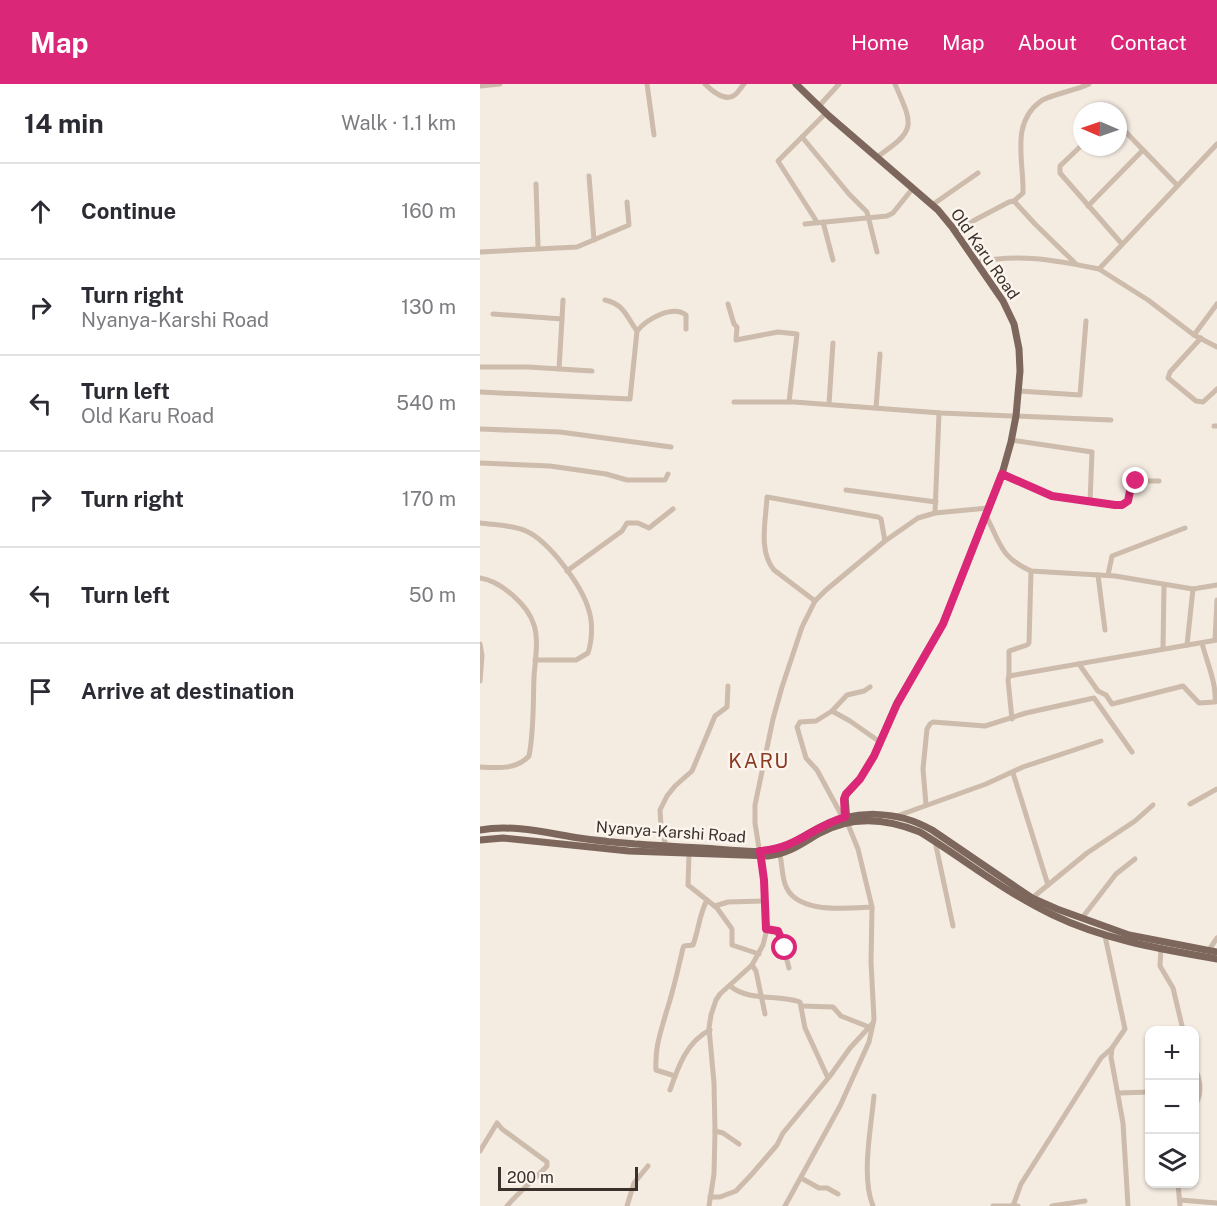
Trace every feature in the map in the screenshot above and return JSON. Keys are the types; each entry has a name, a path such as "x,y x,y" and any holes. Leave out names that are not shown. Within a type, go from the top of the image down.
{"main road":[{"name":"Old Karu Road","path":"796,84 932,205 954,231 1007,310 1014,324 1019,349 1019,391 1016,416 1002,474 943,624 897,704 860,779 846,794 845,819"},
{"name":"Nyanya-Karshi Road","path":"480,840 503,838 571,841 689,854 760,854 788,846 819,827 845,819 878,815 897,816 920,823 932,830 1032,898 1129,935 1217,959"},
{"name":"Nyanya-Karshi Road","path":"581,842 780,855 845,819 893,822 920,832 1030,904 1063,920 1106,936 1217,952"},
{"name":"Nyanya-Karshi Road","path":"480,830 512,829 571,841"}],"street":[{"path":"480,86 500,84"},
{"path":"647,84 654,135"},
{"path":"705,84 718,94 730,97 735,96 744,84"},
{"path":"819,106 839,84"},
{"path":"877,157 893,146 909,128 908,114 895,84"},
{"path":"954,231 1014,201 1023,193 1021,159 1024,119 1042,100 1089,84"},
{"path":"826,113 778,161 820,222 833,260"},
{"path":"1127,133 1177,185"},
{"path":"802,137 849,194 864,208 877,252"},
{"path":"1099,269 1217,144"},
{"path":"1088,206 1143,150"},
{"path":"1073,154 1060,166 1060,173 1122,244"},
{"path":"932,205 978,173"},
{"path":"589,176 594,240"},
{"path":"536,184 538,247"},
{"path":"805,225 887,216 893,213 913,188"},
{"path":"1014,201 1076,265"},
{"path":"480,252 538,247 577,247 629,225 627,202"},
{"path":"976,263 1006,258 1059,261 1099,269 1148,300 1194,335 1217,347"},
{"path":"559,369 563,300"},
{"path":"605,300 616,302 637,331"},
{"path":"728,304 737,327 736,340 778,332 797,334 789,402"},
{"path":"1194,335 1217,304"},
{"path":"480,392 630,399 637,331 642,325 660,315 676,310 686,315 686,329"},
{"path":"493,314 562,319"},
{"path":"1019,391 1080,395 1086,321"},
{"path":"1201,339 1170,372 1168,378 1196,401 1203,402 1217,389"},
{"path":"829,404 833,343"},
{"path":"876,408 880,354"},
{"path":"480,367 592,371"},
{"path":"734,402 789,402 939,413 1111,420"},
{"path":"935,513 939,413"},
{"path":"480,429 560,432 671,447"},
{"path":"1011,440 1092,452 1090,502"},
{"path":"480,463 550,466 637,481 665,480 668,474"},
{"path":"1002,474 1052,496 1122,505 1128,501 1131,486 1136,481 1160,481"},
{"path":"846,490 936,501"},
{"path":"815,601 769,564 765,551 767,497 878,517 881,519 885,541"},
{"path":"567,571 622,531 627,523 649,528 673,509"},
{"path":"709,1206 714,1174 715,1131 711,1015 716,1000 752,965 763,945 766,929 765,901 755,823 755,805 772,719 802,627 815,601 885,541 918,518 959,509 986,511 1003,551 1031,571 1108,575 1193,589 1217,585"},
{"path":"480,523 527,531 545,544 567,571 585,599 590,612 590,647 583,657 576,660 535,660"},
{"path":"1108,575 1112,556 1185,528"},
{"path":"1012,718 1007,657 1009,651 1029,643 1031,571"},
{"path":"1098,575 1105,630"},
{"path":"480,578 497,583 529,614 535,627 529,756 523,763 512,767 480,767"},
{"path":"1163,649 1164,585"},
{"path":"1187,645 1193,589"},
{"path":"1009,677 1216,640 1217,600"},
{"path":"1079,664 1098,691 1106,695 1112,704 1183,686 1199,703 1215,702 1217,697 1213,676 1203,643"},
{"path":"480,644 482,656 480,681"},
{"path":"666,846 661,827 660,810 671,791 692,771 715,716 727,707 728,686"},
{"path":"785,1206 840,1106 860,1064 869,1042 871,1025 872,907 858,849 845,819 817,770 806,758 797,729 800,722 816,721 832,711 847,695 864,691 870,687"},
{"path":"926,805 923,769 930,724 944,722 978,727 1094,698 1132,752"},
{"path":"832,711 880,742"},
{"path":"897,816 1101,741"},
{"path":"1013,773 1048,885"},
{"path":"1190,804 1215,789 1217,797"},
{"path":"1032,898 1153,805"},
{"path":"935,841 953,926"},
{"path":"689,854 688,885 715,906 732,929 732,945 759,954"},
{"path":"780,855 785,884 788,891 796,897 812,906 831,909 872,907"},
{"path":"1082,918 1110,881 1136,859"},
{"path":"675,1076 656,1070 655,1056 658,1036 666,1017 683,948 693,945 698,933 701,911 707,900"},
{"path":"715,906 728,902 765,901"},
{"path":"766,929 777,931 780,934 789,968"},
{"path":"993,1206 1015,1206 1021,1184 1032,1165 1101,1058 1112,1048 1125,1029 1106,936"},
{"path":"1209,950 1217,938"},
{"path":"1162,945 1160,966 1173,988 1182,1026"},
{"path":"752,965 756,971 765,1014"},
{"path":"730,986 737,992 800,1002 805,1028 828,1078"},
{"path":"802,1006 830,1006 841,1016 871,1025"},
{"path":"710,1197 720,1197 736,1191 777,1145 783,1132 871,1025"},
{"path":"670,1090 683,1056 699,1035 710,1030"},
{"path":"1112,1048 1111,1058 1123,1123 1128,1206"},
{"path":"1118,1093 1145,1092"},
{"path":"873,1206 869,1191 868,1167 874,1096"},
{"path":"480,1151 497,1123 547,1162 547,1166 507,1206"},
{"path":"715,1131 723,1132 740,1144"},
{"path":"627,1206 634,1183 648,1166"},
{"path":"801,1178 819,1188 827,1188 838,1194"},
{"path":"1178,1188 1180,1203 1217,1203"},
{"path":"1052,1206 1085,1201"}],"district":[{"name":"KARU","path":"759,761"}],"route":[{"path":"785,948 778,931 766,929 760,851 788,846 819,827 845,817 846,794 860,779 874,756 897,704 943,624 1002,474 1052,496 1115,505 1122,505 1128,501 1132,483 1136,481"}]}
